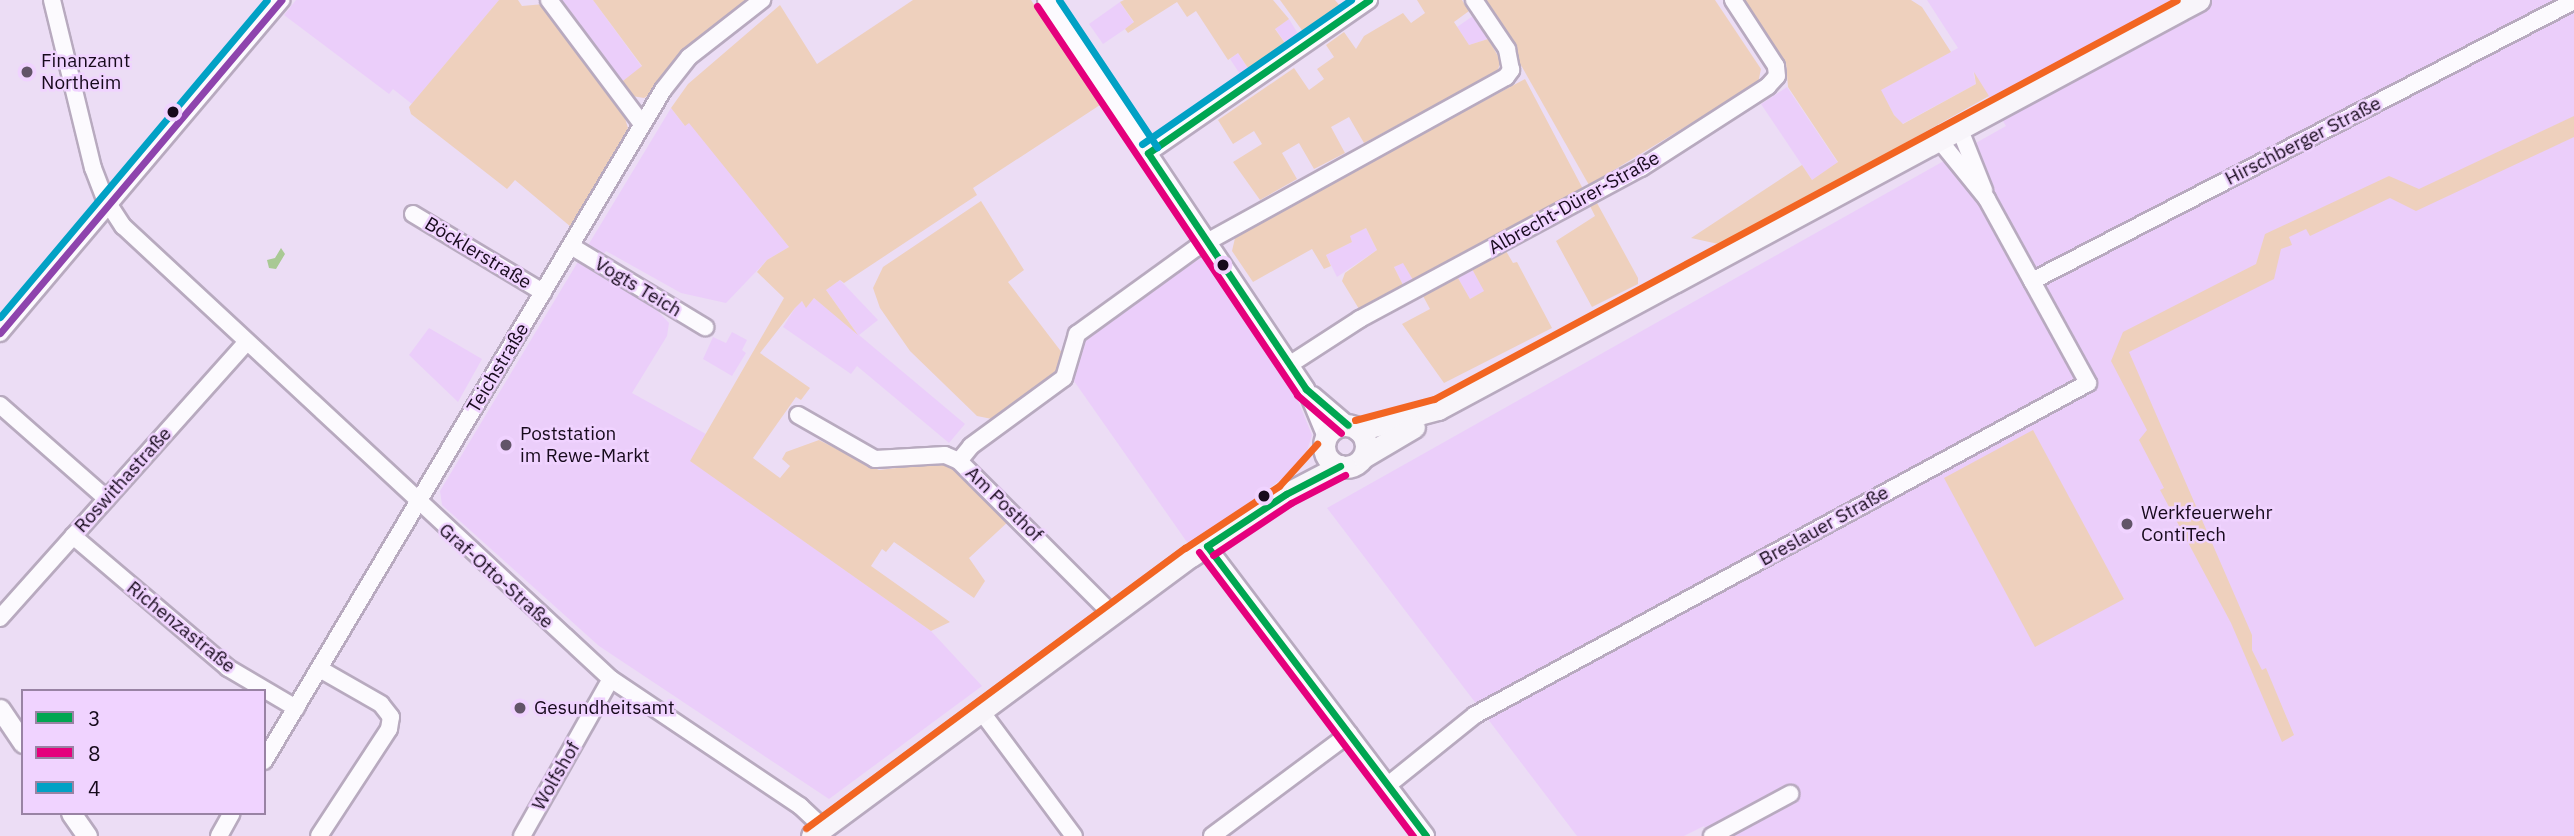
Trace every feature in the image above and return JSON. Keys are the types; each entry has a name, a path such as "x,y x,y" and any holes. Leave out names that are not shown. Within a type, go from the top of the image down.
{"main road":[{"path":"1330,452 1355,464 1438,409 2199,0"},
{"path":"818,832 1112,614 1286,494 1330,452 1337,427 1353,427 1438,409"},
{"path":"1353,427 1366,442 1363,457"}],"street":[{"name":"Graf-Otto-Straße","path":"52,0 93,168 108,205 123,226 417,503 611,679 800,806 818,832"},
{"path":"0,333 281,0"},
{"path":"549,0 642,124"},
{"name":"Teichstraße","path":"266,758 642,124 689,57 762,0"},
{"path":"1046,0 1306,389 1330,452"},
{"path":"1148,153 1369,0"},
{"path":"959,461 971,446 1064,378 1074,339 1082,329 1209,242 1506,77 1511,70 1507,49 1474,0"},
{"name":"Albrecht-Dürer-Straße","path":"1289,365 1360,319 1641,168 1768,86 1777,76 1776,66 1732,0"},
{"name":"Hirschberger Straße","path":"2032,281 2574,1"},
{"name":"Breslauer Straße","path":"1388,785 1475,715 2088,383 1987,199 1961,130"},
{"name":"Breslauer Straße","path":"1940,141 1987,199"},
{"name":"Böcklerstraße","path":"413,214 543,292"},
{"name":"Vogts Teich","path":"571,246 705,327"},
{"name":"Roswithastraße","path":"0,618 247,342"},
{"path":"1306,389 1353,427"},
{"path":"0,405 107,499"},
{"name":"Am Posthof","path":"798,415 875,459 946,455 959,461 1112,614"},
{"name":"Richenzastraße","path":"73,537 219,660 266,689"},
{"path":"1207,546 1426,836"},
{"path":"318,836 389,729 391,717 381,704 320,669"},
{"name":"Wolfshof","path":"522,836 611,679"},
{"name":"Richenzastraße","path":"266,689 296,708"},
{"path":"0,709 21,740"},
{"path":"981,711 1074,836"},
{"path":"1212,836 1349,733"},
{"path":"1712,836 1790,793"},
{"path":"72,815 87,836"},
{"path":"219,836 231,815"}],"shaded area":[{"path":"296,0 499,0 412,104 393,89 389,94 284,15"},
{"path":"499,0 518,0 522,6 544,4 623,112 628,128 571,227 515,180 507,189 411,114 409,107"},
{"path":"558,0 593,0 642,67 619,84"},
{"path":"593,0 751,0 686,52 656,91 644,98 632,96 619,84 642,66"},
{"path":"913,0 1031,0 1100,105 973,188 977,195 844,283 840,280 826,290 858,335 814,298 806,308 802,301 795,308 760,353 810,388 801,400 796,397 753,458 780,478 790,466 782,459 786,452 819,440 879,470 949,462 1010,520 969,558 985,581 974,598 894,542 886,552 882,549 871,566 950,622 931,631 690,461 784,298 757,272 767,260 789,247 689,123 685,126 671,108 688,84 780,5 817,64"},
{"path":"1273,0 1289,19 1275,29 1287,46 1250,71 1238,53 1228,60 1196,11 1187,17 1177,2 1128,33 1125,29 1134,22 1120,2"},
{"path":"1280,0 1335,0 1340,6 1351,2 1304,33"},
{"path":"1417,0 1462,0 1469,11 1454,22 1469,45 1488,39 1501,61 1497,72 1364,143 1349,117 1331,127 1345,153 1314,169 1299,143 1282,153 1297,179 1260,200 1233,162 1262,144 1254,131 1233,144 1218,120 1294,68 1309,90 1324,79 1317,69 1334,57 1326,45 1344,32 1356,49 1364,36 1403,13 1411,23 1425,13"},
{"path":"1484,0 1715,0 1761,69 1758,83 1589,185"},
{"path":"1743,0 1911,0 1922,7 1951,52 1881,90 1894,115 1903,124 1976,84 1974,72 1989,96 1723,245 1691,238 1802,165 1812,180 1838,162 1788,87 1786,63"},
{"path":"1927,0 2574,0 2574,836 1708,836 1704,826 1684,836 1577,836 1327,508 2006,126 1973,72 1976,84 1902,124 1894,115 1880,90 1958,48"},
{"path":"1120,2 1134,23 1103,44 1089,24"},
{"path":"1473,16 1488,39 1469,45 1457,27"},
{"path":"1289,19 1300,37 1287,46 1275,28"},
{"path":"1238,53 1250,71 1242,77 1230,59"},
{"path":"1525,79 1583,189 1413,280 1403,263 1394,267 1403,285 1359,309 1342,281 1345,273 1377,250 1366,228 1350,236 1352,242 1326,255 1331,266 1324,269 1312,249 1253,282 1232,251 1235,238 1272,214"},
{"path":"1787,87 1838,163 1812,180 1761,104"},
{"path":"671,108 684,125 689,122 789,247 767,260 726,303 681,293 606,251 602,256 587,247"},
{"path":"2574,116 2574,137 2416,211 2390,198 2310,236 2306,229 2289,237 2292,245 2281,249 2274,279 2129,352 2252,635 2252,650 2262,670 2266,668 2294,735 2282,742 2231,623 2160,490 2164,488 2139,440 2147,430 2111,361 2123,332 2256,264 2265,234 2389,176 2419,189"},
{"path":"981,201 1024,270 1008,282 1063,354 1057,370 992,419 977,416 910,351 880,308 873,288 883,267"},
{"path":"1597,203 1638,278 1638,284 1592,307 1556,241 1595,216 1590,206"},
{"path":"1366,228 1377,250 1337,277 1326,255 1352,242 1349,236"},
{"path":"281,248 285,254 276,269 269,268 267,260 275,258"},
{"path":"1506,251 1513,263 1517,262 1552,328 1444,383 1402,324 1430,309 1423,296 1458,278 1470,299 1484,291 1472,269"},
{"path":"1202,257 1296,396 1312,435 1303,464 1189,545 1074,381 1085,336"},
{"path":"579,260 653,306 669,323 667,336 632,393 706,434 691,461 931,631 982,686 829,799 599,646 442,505 440,491"},
{"path":"1403,262 1413,280 1403,285 1394,267"},
{"path":"1472,269 1485,291 1470,299 1458,278"},
{"path":"840,280 878,320 859,335 965,424 949,443 857,366 851,374 783,327 802,301 806,307 814,298 856,332 826,290"},
{"path":"429,328 482,359 458,402 409,355"},
{"path":"732,332 747,340 742,350 746,353 732,376 703,359 713,337 726,343"},
{"path":"2033,430 2124,599 2035,647 1944,478"}],"transit line":[{"name":"4","path":"0,317 267,0"},
{"path":"0,333 281,0"},
{"name":"4","path":"1059,0 1157,147"},
{"name":"4","path":"1142,144 1351,0"},
{"name":"3","path":"1148,153 1369,0"},
{"path":"1355,420 1434,399 2177,0"},
{"name":"8","path":"1037,6 1297,395 1341,433"},
{"name":"3","path":"1148,153 1306,389 1348,425"},
{"path":"806,828 1185,548 1279,486 1317,444"},
{"name":"3","path":"1207,546 1286,494 1340,466"},
{"name":"8","path":"1213,555 1291,503 1345,475"},
{"name":"3","path":"1207,546 1426,836"},
{"name":"8","path":"1199,552 1413,836"}],"place":[{"name":"Finanzamt Northeim","path":"27,72"},
{"name":"Poststation im Rewe-Markt","path":"506,445"},
{"name":"Werkfeuerwehr ContiTech","path":"2127,524"},
{"name":"Gesundheitsamt","path":"520,708"}]}
